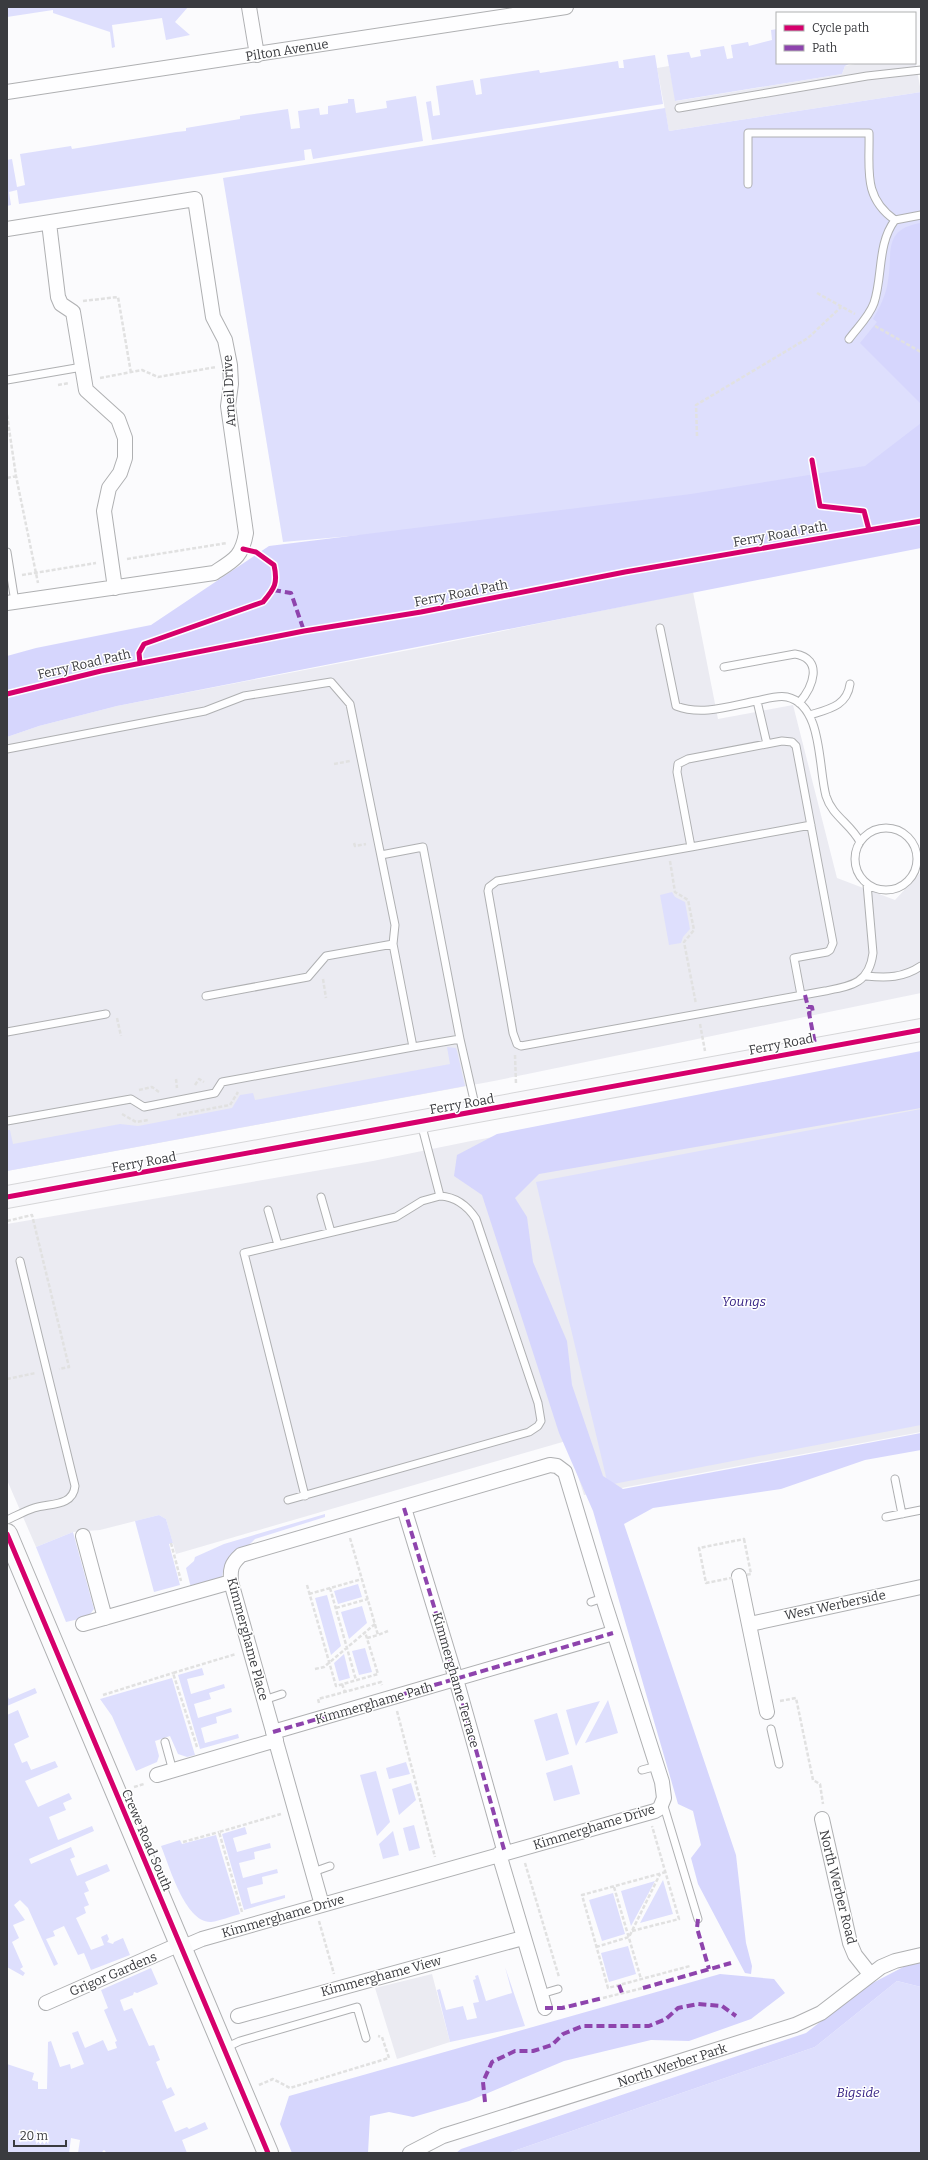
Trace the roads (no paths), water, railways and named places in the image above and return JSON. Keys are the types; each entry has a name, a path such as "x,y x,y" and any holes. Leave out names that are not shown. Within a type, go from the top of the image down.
{"main road":[{"name":"Ferry Road","path":"7,1197 921,1030"}],"street":[{"path":"249,7 257,55"},
{"name":"Pilton Avenue","path":"7,92 566,7"},
{"name":"Arneil Drive","path":"7,229 196,199 213,317 225,340 230,365 231,384 228,406 246,533 243,549 232,562 214,573 11,603"},
{"path":"49,223 58,297 61,304 70,308 73,312 86,390 118,419 125,438 126,458 120,473 109,488 104,511 115,588"},
{"name":"Kimmerghame Place","path":"318,1906 313,1872 231,1582 230,1569 241,1555 550,1465 556,1466"},
{"name":"Kimmerghame Drive","path":"180,1946 660,1808 663,1803 664,1791 658,1766 614,1633 597,1600 565,1472 556,1466"},
{"name":"Kimmerghame Terrace","path":"404,1508 456,1679 502,1853"},
{"name":"Crewe Road South","path":"7,1534 11,1556 114,1792 268,2153"},
{"path":"83,1536 105,1618"},
{"path":"739,1576 766,1708"},
{"path":"83,1624 231,1582"},
{"name":"West Werberside","path":"750,1624 921,1587"},
{"name":"Kimmerghame Path","path":"158,1775 201,1762 274,1736 393,1697 614,1633"},
{"name":"North Werber Road","path":"822,1819 850,1943 855,1955 870,1974"},
{"path":"502,1853 523,1938 545,2008"},
{"name":"Kimmerghame View","path":"238,2016 523,1938"},
{"name":"Grigor Gardens","path":"46,2003 180,1946"},
{"name":"North Werber Park","path":"410,2153 443,2136 795,2026 821,2013 870,1974 896,1961 921,1955"}],"lane":[{"path":"679,108 867,76 921,70"},
{"path":"748,184 748,134 869,133 869,182 872,192 881,208 895,220"},
{"path":"895,220 921,215"},
{"path":"849,339 874,304 884,242 895,220"},
{"path":"7,380 82,367"},
{"path":"7,552 11,603"},
{"path":"660,628 676,706 686,710 701,711 786,697 799,703 810,715 826,796 838,816 855,832 860,842"},
{"path":"724,668 795,654 803,655 808,659 813,673 810,688 799,703"},
{"path":"7,749 204,711 244,696 331,682 350,704 395,925 393,944 413,1047"},
{"path":"810,715 840,704 846,697 850,684"},
{"path":"757,701 767,744"},
{"path":"691,846 677,772 678,764 688,759 788,740 794,743 833,943 830,950 827,952 794,958 801,995"},
{"path":"811,825 497,881 489,887 488,891 515,1041 522,1046 852,985 866,976 872,961 873,953 867,884"},
{"path":"885,828 904,833 918,847 919,870 897,889 878,889 867,884 859,875 855,864 855,853 860,842 871,832 885,828"},
{"path":"381,856 423,847 460,1039 477,1112"},
{"path":"206,996 308,977 326,956 393,944"},
{"path":"866,976 887,978 900,977 921,966"},
{"path":"7,1032 106,1014"},
{"path":"7,1122 131,1099 144,1107 215,1093 222,1082 460,1039"},
{"path":"421,1122 440,1196"},
{"path":"288,1500 305,1496 529,1432 538,1426 541,1421 538,1403 476,1219 461,1203 452,1198 440,1196 422,1201 396,1217 244,1253 305,1496"},
{"path":"321,1197 331,1232"},
{"path":"268,1210 278,1245"},
{"path":"7,1520 34,1508 66,1501 75,1492 75,1486 20,1261"},
{"path":"895,1479 902,1514"},
{"path":"886,1517 921,1510"},
{"path":"264,1700 282,1694"},
{"path":"771,1729 779,1764"},
{"path":"165,1742 173,1771"},
{"path":"642,1770 658,1766"},
{"path":"663,1803 698,1919"},
{"path":"313,1872 330,1866"},
{"path":"541,1994 558,1989"},
{"path":"223,2049 240,2041 357,2007 366,2036"}],"park label":[{"name":"Youngs","path":"744,1301"},
{"name":"Bigside","path":"858,2092"}]}
